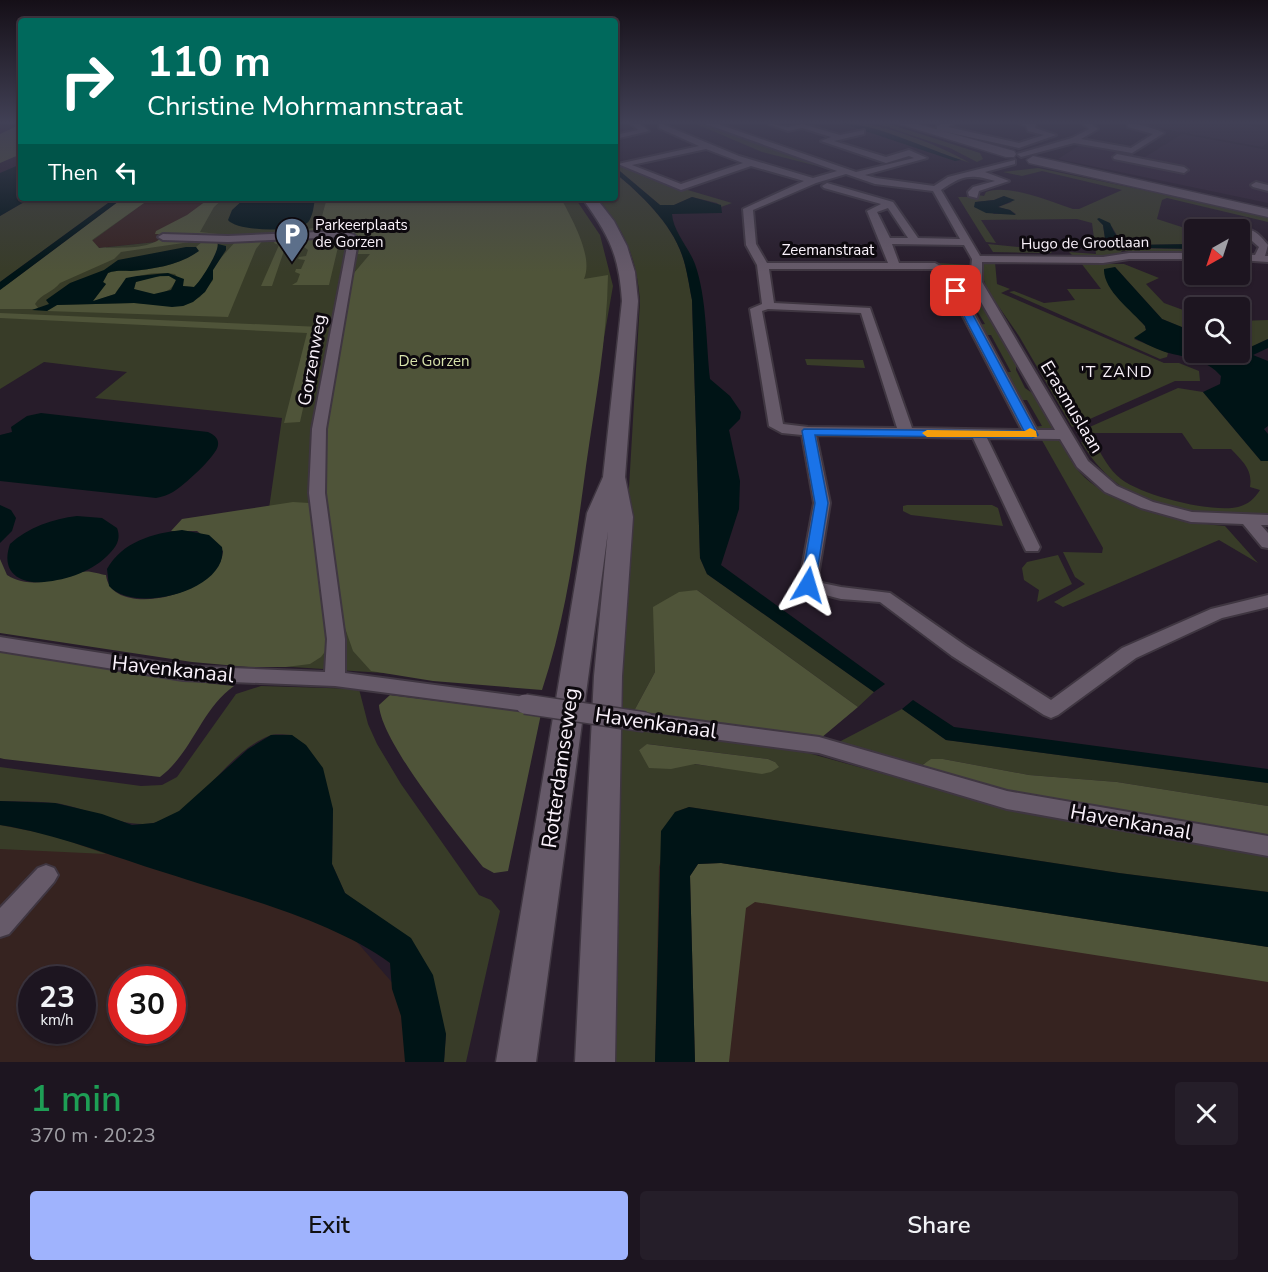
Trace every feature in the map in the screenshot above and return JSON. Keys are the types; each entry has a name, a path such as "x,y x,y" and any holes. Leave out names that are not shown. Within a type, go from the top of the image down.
{"main road":[{"path":"1084,173 1268,212"},
{"name":"Rotterdamseweg","path":"516,1062 595,536 600,513 614,477 626,359 629,282 626,264 616,236 591,201"},
{"name":"Rotterdamseweg","path":"595,1062 608,676 621,517 614,477"}],"street":[{"path":"644,173 681,187 724,173"},
{"path":"781,173 813,181"},
{"path":"768,306 763,266 757,249 751,245 748,209 813,181 851,173 898,185 936,189 951,179 972,173"},
{"path":"974,196 973,192 976,189 1005,181 981,173"},
{"path":"1256,185 1268,188"},
{"path":"827,186 891,204 914,240"},
{"name":"Erasmuslaan","path":"936,189 977,260 976,282 981,292 1082,464 1111,489 1147,505 1191,517 1268,520"},
{"name":"Zeemanstraat","path":"891,204 872,211 894,265"},
{"name":"Gorzenweg","path":"163,237 228,239 342,234 353,241 319,429 317,493 336,639 334,679"},
{"path":"1250,234 1262,243 1264,259"},
{"name":"Zeemanstraat","path":"886,242 914,240 966,242"},
{"name":"Hugo de Grootlaan","path":"977,260 1103,260 1129,256 1184,256"},
{"name":"Zeemanstraat","path":"763,266 935,266"},
{"path":"981,292 956,291 1032,435"},
{"path":"906,433 866,310 768,306 756,309 772,417 776,426 787,430 808,431 906,433 1032,435 1066,435"},
{"path":"808,431 822,503 808,585 841,593 884,597 959,651 1051,710 1129,653 1217,613 1268,602"},
{"path":"978,434 1032,546"},
{"path":"1248,520 1268,543"},
{"name":"Havenkanaal","path":"0,645 183,673 334,679 819,745 1007,800 1268,846"},
{"path":"0,926 46,875"}],"shaded area":[{"path":"0,173 18,173 18,201 26,201 0,216"},
{"path":"618,173 622,173 660,205 674,205 692,197 721,205 722,213 672,214 675,227 695,264 699,277 704,306 710,379 730,396 741,412 740,419 729,430 740,481 739,509 721,565 885,684 874,692 707,574 700,558 692,300 687,271 671,232 635,190 618,176"},
{"path":"1123,173 1268,173 1268,203"},
{"path":"1004,196 1015,200 998,207 1010,210 1016,215 986,213 974,207 975,202 994,200"},
{"path":"111,201 119,201 0,290 0,282"},
{"path":"147,201 208,201 156,242 99,248 91,240"},
{"path":"242,201 314,201 309,221 294,228 269,230 243,227 228,220 232,210"},
{"path":"1097,219 1110,223 1121,240 1134,245 1184,244 1184,249 1111,247 1106,245 1103,225"},
{"path":"218,244 226,246 226,250 213,270 213,279 205,292 193,302 183,306 134,303 57,305 47,311 32,310 49,304 46,300 70,283 104,270 118,260 186,247 196,247 199,251 184,260 166,266 108,273 103,282 106,284 93,301 115,294 126,278 137,276 168,273 184,279 183,286 194,287 209,267","holes":["169,276 176,280 171,290 154,294 134,289 136,282"]},
{"path":"1115,267 1162,319 1184,328 1184,357 1165,352 1134,338 1146,330 1145,326 1113,292 1108,285 1104,269"},
{"path":"1268,339 1268,348 1253,355 1268,361 1268,426 1264,429 1268,434 1268,461 1261,461 1203,392 1220,384 1221,376 1204,363 1250,363 1250,347"},
{"path":"41,413 208,432 217,439 218,445 206,463 184,484 165,496 156,498 0,481 0,435 12,432 11,427 27,416"},
{"path":"0,505 11,510 16,518 12,531 0,543"},
{"path":"77,516 102,518 117,528 119,535 116,545 104,559 80,574 53,581 27,581 14,575 8,562 10,544 41,525"},
{"path":"182,530 209,535 222,547 221,562 211,575 197,586 178,594 158,598 139,598 122,594 109,586 107,569 121,552 139,540"},
{"path":"913,700 954,727 1268,769 1268,783 946,740 902,709"},
{"path":"271,735 292,735 306,745 323,768 333,809 332,864 345,893 411,938 433,975 446,1034 444,1062 405,1062 401,1016 392,989 390,963 367,948 282,910 63,840 0,825 0,801 55,803 102,814 132,825 154,823 179,811 248,749"},
{"path":"647,802 1268,849 1268,1062 638,1062"},
{"path":"689,807 1119,873 1268,892 1268,947 721,863 698,864 690,876 695,1062 655,1062 661,831 675,812"},
{"path":"0,821 323,903 423,1018 414,1062 0,1062"}],"green space":[{"path":"622,173 641,173 664,183 732,203 721,207 717,203 692,197 674,205 660,205"},
{"path":"1006,173 1036,173 1022,176"},
{"path":"1049,173 1060,173 1268,216 1268,222 1167,198 1162,200 1157,219 1184,228 1184,244 1134,245 1120,240 1112,227 1099,221 1103,225 1106,245 1117,248 1184,249 1184,252 1121,251 1123,254 1102,258 1075,258 1069,252 1096,254 1092,223 1077,219 981,220 996,243 986,242 958,197 978,197 977,195 984,196 986,192 1006,190 1029,194 1079,209 1122,190","holes":["1004,196 1012,202 998,207 1016,214 994,214 976,202 994,200"]},
{"path":"618,176 645,200 671,232 687,271 692,300 700,558 707,574 874,692 858,707 697,590 654,607 655,672 634,711 616,708 640,301 636,272 628,246 600,201 618,201"},
{"path":"26,201 111,201 0,282 0,216"},
{"path":"119,201 147,201 92,240 99,248 147,245 160,239 197,241 121,252 114,259 60,283 35,304 39,309 0,309 0,290"},
{"name":"De Gorzen","path":"146,201 92,241 99,248 156,242 208,201 577,201 600,235 613,286 563,573 539,683 229,663 259,578 282,418 95,398 127,372 44,362 0,389 0,289"},
{"path":"206,201 221,201 214,207 200,232 236,236 155,234 156,231 187,215"},
{"path":"326,201 562,201 584,249 586,270 584,279 608,275 603,347 574,551 558,635 542,690 433,681 371,671 353,651 345,628 322,503 323,446 348,295 354,273 370,254 358,254 360,241 358,235 346,232 266,236 319,227"},
{"path":"333,237 338,239 339,243 329,285 292,285 297,282 300,274 295,272 296,269 301,269 305,260 298,259 306,256 308,250 304,247 306,238"},
{"path":"292,238 286,245 272,286 261,286 279,245 274,243 276,239"},
{"path":"263,240 256,249 228,317 47,311 57,305 134,303 183,306 200,297 213,280 213,270 219,260 236,241"},
{"path":"203,241 217,241 218,253 194,287 183,286 175,274 142,275 126,282 115,294 92,302 106,284 103,282 108,273 149,269 175,263 198,251 196,247"},
{"path":"988,244 1048,250 1052,253 993,252"},
{"path":"995,262 997,284 1010,289 1001,293 1164,363 1179,363 1199,371 1200,381 1175,381 1072,427 1019,336 988,291 983,278 984,263"},
{"path":"936,263 971,265 973,288 948,286"},
{"path":"1081,263 1124,264 1159,278 1146,284 1164,303 1184,310 1184,328 1162,319 1115,267 1113,292 1145,326 1146,330 1134,339 1168,353 1167,357 1160,359 1009,292 1014,291 1044,303 1075,300 1067,289 1101,289"},
{"path":"169,276 176,280 169,290 164,292 152,294 134,289 135,282 152,277"},
{"path":"975,294 1016,361 1016,370 1025,388 1035,395 1053,427 1052,430 1039,431 1032,427 1042,426 1027,400 1018,400 1002,372 1011,372 991,335 983,335 977,325 985,324 971,301 964,301 962,295"},
{"path":"0,313 321,327 300,422 284,423 307,333 0,318"},
{"path":"1268,320 1268,339 1250,347 1250,321"},
{"path":"805,359 863,360 865,368 807,365"},
{"path":"1178,388 1203,392 1261,461 1268,461 1268,517 1187,512 1139,497 1118,484 1098,466 1081,442 1094,442 1113,471 1131,485 1178,502 1212,508 1242,506 1251,501 1260,490 1250,487 1248,470 1231,449 1193,449 1182,433 1076,433"},
{"path":"1039,435 1058,437 1080,473 1105,492 1137,508 1154,513 1189,522 1225,526 1258,563 1219,540 1063,607 1054,602 1085,584 1075,577 1063,552 1102,553 1103,548"},
{"path":"293,502 309,503 327,649 321,657 310,664 286,667 248,667 192,662 0,633 0,559 7,575 17,580 36,582 91,572 106,575 112,589 126,597 145,599 166,597 205,580 218,567 223,551 197,531 171,531 182,519"},
{"path":"992,505 998,508 1003,526 911,515 903,511 903,506"},
{"path":"1058,555 1072,584 1037,602 1039,590 1024,580 1022,568 1027,562"},
{"path":"697,590 858,707 821,738 634,711 655,672 653,607 679,592"},
{"path":"0,652 177,680 234,686 213,706 181,756 160,777 4,759 0,758"},
{"path":"261,686 359,689 368,724 401,784 479,895 491,900 500,911 466,1062 444,1062 446,1034 373,914 345,893 332,864 333,809 292,735 271,735 254,744 239,755 184,807 169,817 153,823 130,823 55,803 0,801 0,767 141,786 162,785 177,777 236,694"},
{"path":"390,695 541,714 508,871 494,873 483,867 422,788 392,741 383,721 379,705"},
{"path":"902,709 946,740 1268,783 1268,806 1117,782 1029,775 943,759 921,766 839,742"},
{"path":"619,724 801,751 1021,812 1268,854 1268,892 1119,873 689,807 675,812 659,867 655,1062 605,1062","holes":["648,744 768,759 775,762 723,768 694,764 639,750"]},
{"path":"647,744 768,759 779,767 762,774 695,764 671,769 649,768 639,750"},
{"path":"931,759 943,759 1029,775 1117,782 1268,806 1268,836 1012,791 921,766"},
{"path":"0,825 51,835 106,854 0,849"},
{"path":"721,863 1268,947 1268,982 755,902 746,908 729,1062 695,1062 690,876 698,864"}],"slow traffic":[{"path":"927,433 1032,435 1030,431"}],"place":[{"name":"Parkeerplaats de Gorzen","path":"292,263"}],"district":[{"name":"'T ZAND","path":"1117,372"}],"route":[{"path":"808,585 822,503 808,431 1032,435 956,291"}]}
